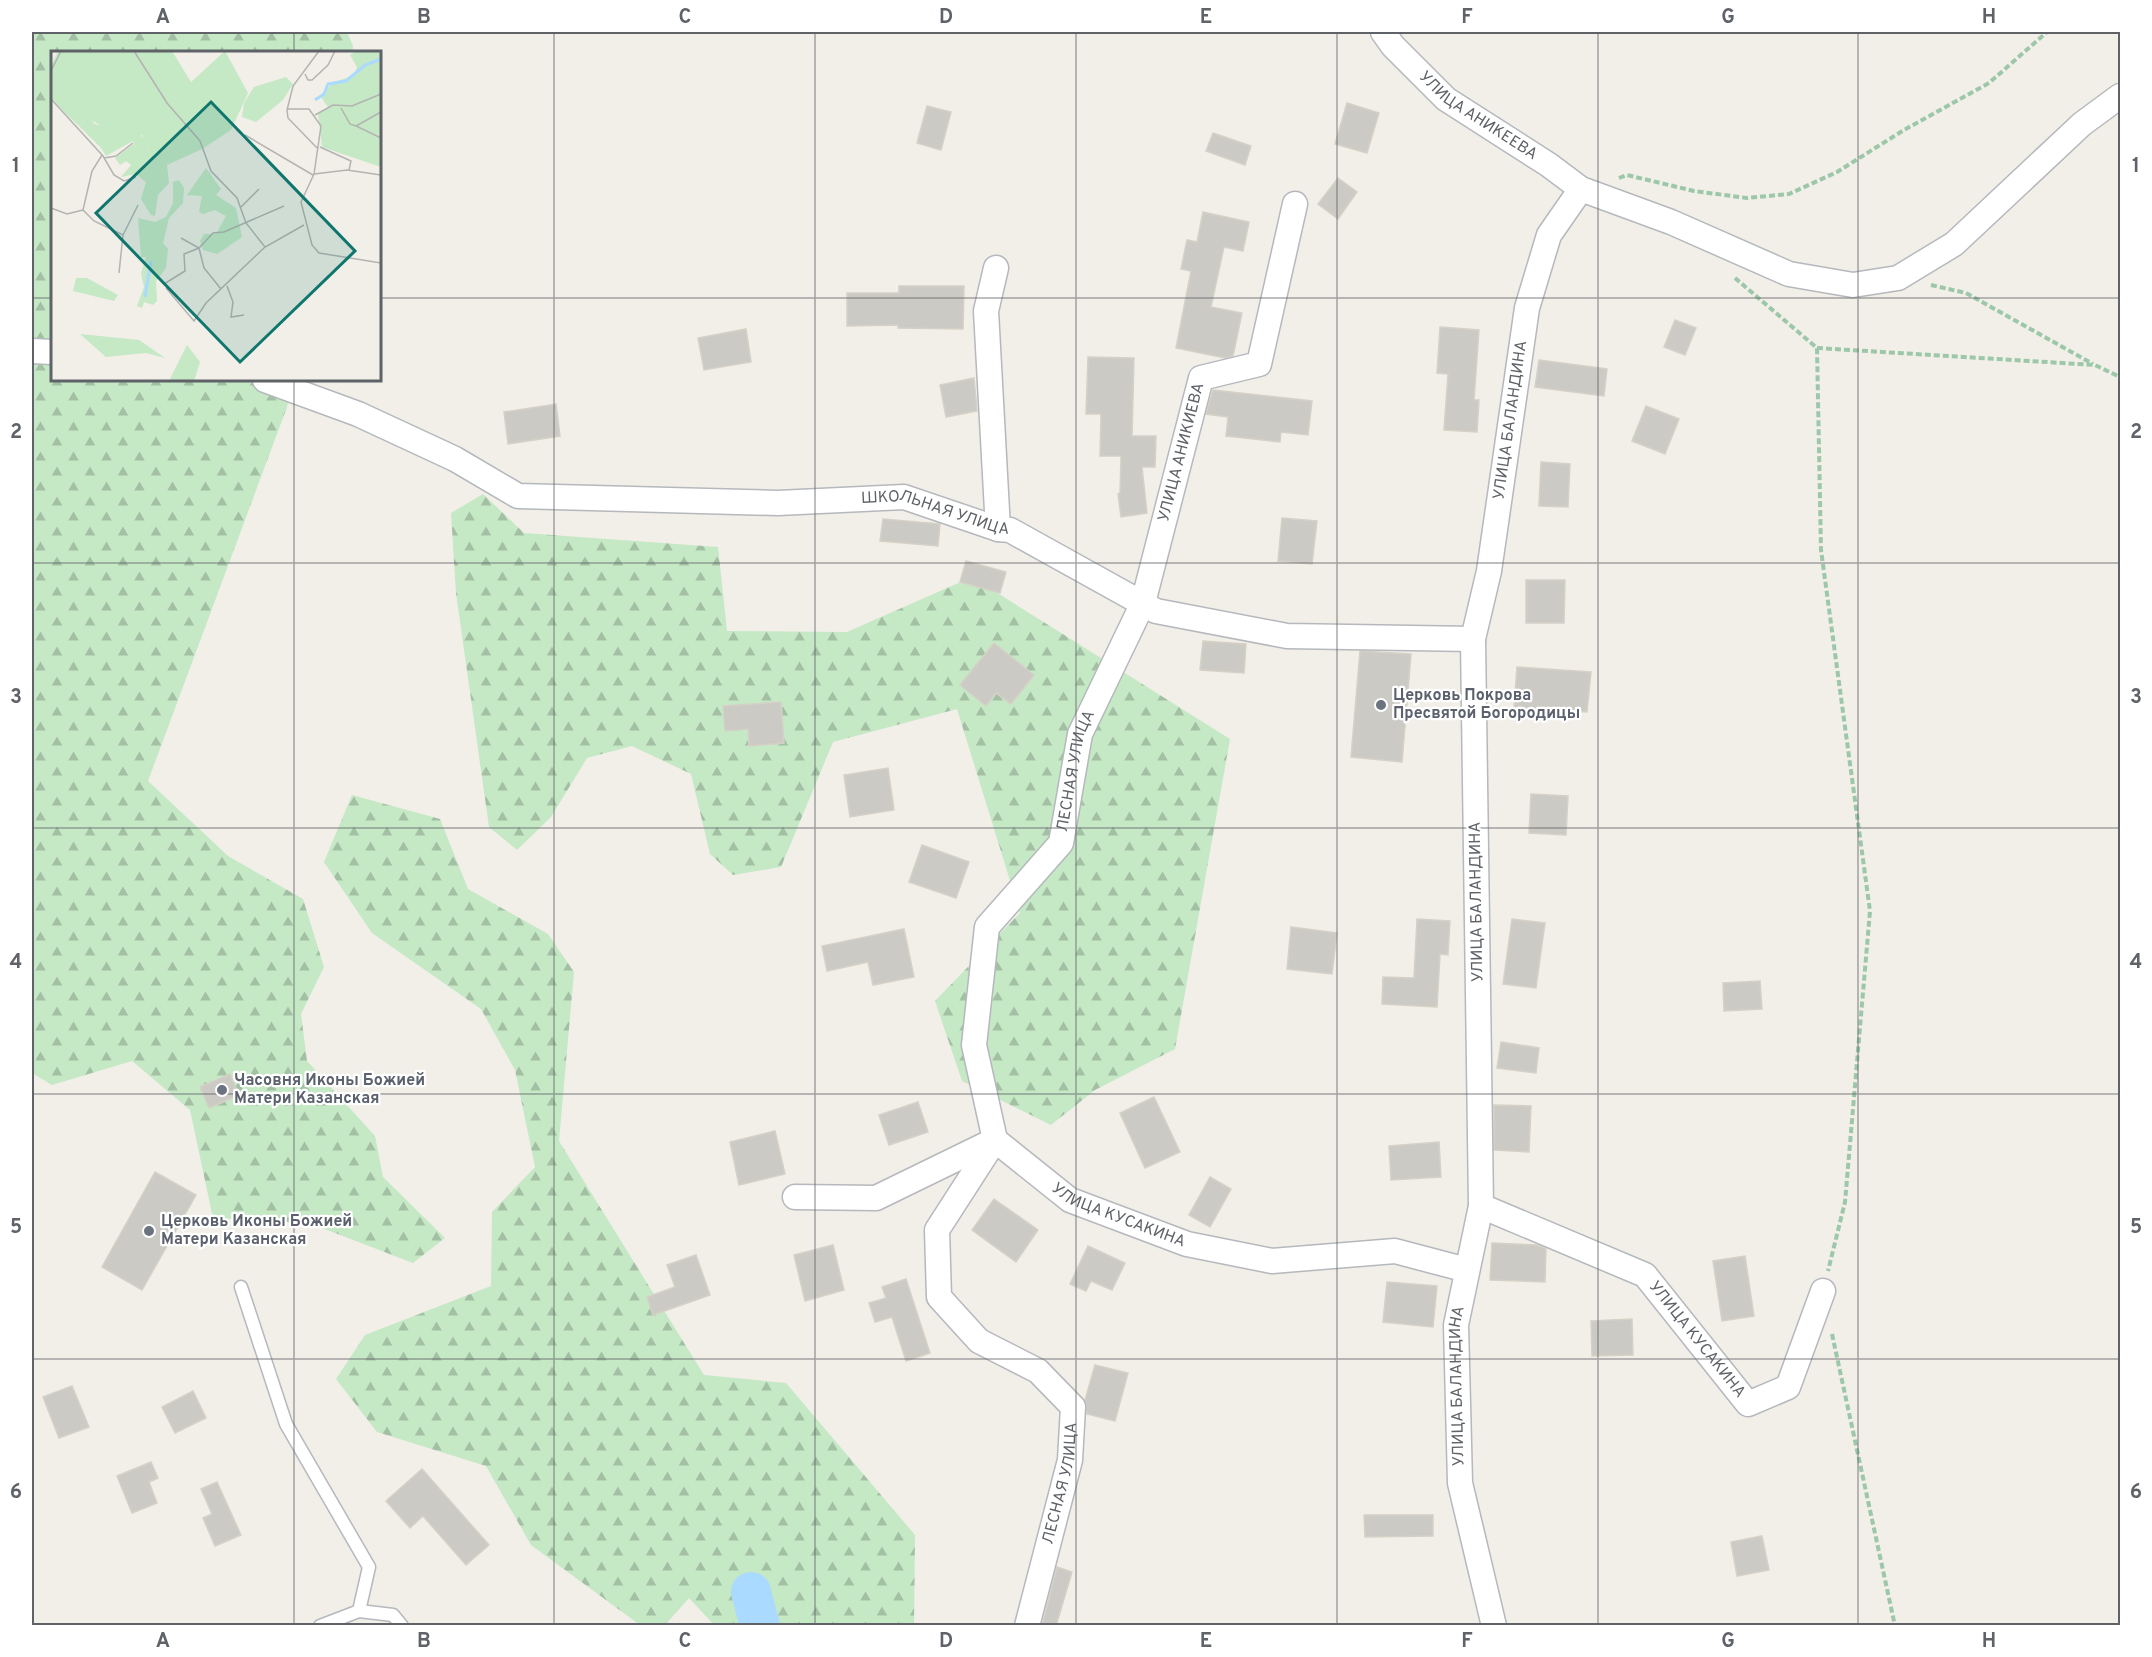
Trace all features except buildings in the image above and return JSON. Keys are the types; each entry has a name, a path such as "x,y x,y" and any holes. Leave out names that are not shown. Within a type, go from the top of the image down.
{"street":[{"name":"УЛИЦА АНИКЕЕВА","path":"1383,32 1393,46 1446,99 1549,165 1581,189 1671,222 1789,274 1853,285 1898,278"},
{"path":"1898,278 1954,244 2082,124 2121,96"},
{"name":"УЛИЦА БАЛАНДИНА","path":"1494,1626 1460,1483 1456,1325 1481,1206 1473,639 1489,572 1527,308 1549,235 1581,189"},
{"name":"УЛИЦА АНИКИЕВА","path":"1143,603 1201,378 1259,364 1295,204"},
{"path":"996,268 986,311 998,529"},
{"path":"32,351 51,352"},
{"name":"ШКОЛЬНАЯ УЛИЦА","path":"268,381 358,414 455,459 518,496 778,503 903,496 998,529 1010,530 1156,611 1287,636 1473,639"},
{"name":"ЛЕСНАЯ УЛИЦА","path":"1027,1626 1070,1460 1073,1407 1038,1371 980,1341 939,1297 937,1230 995,1140 974,1045 987,927 1060,843 1080,734 1143,603"},
{"path":"795,1197 876,1198 995,1140"},
{"name":"УЛИЦА КУСАКИНА","path":"995,1140 1070,1200 1187,1244 1272,1261 1395,1251 1467,1270"},
{"name":"УЛИЦА КУСАКИНА","path":"1481,1206 1645,1275 1748,1404 1788,1387 1823,1292"}],"lane":[{"path":"241,1287 286,1424 369,1567 359,1611"},
{"path":"320,1626 359,1611 393,1615 402,1626"}],"path":[{"path":"1618,178 1627,176 1694,191 1747,198 1789,194 1837,172 1904,130 1989,83 2048,32"},
{"path":"1731,274 1817,348 2095,365"},
{"path":"1898,278 1966,292 2095,365 2121,376"},
{"path":"1817,348 1821,550 1870,910 1845,1202 1823,1292 1895,1626"}],"green space":[{"path":"32,32 347,32 353,46 352,51 51,51 51,381 292,381 287,407 148,781 228,856 303,899 324,967 301,1014 307,1061 375,1136 383,1177 445,1238 413,1263 309,1223 213,1218 190,1110 132,1061 52,1085 32,1073"},
{"path":"483,494 524,533 718,547 727,631 847,632 972,577 1230,739 1175,1049 1095,1090 1051,1125 962,1081 935,1001 1020,913 957,709 833,742 781,867 733,875 710,854 691,774 632,746 587,758 551,817 517,850 489,827 456,593 451,513"},
{"path":"352,795 440,819 468,889 548,934 574,972 559,1141 704,1375 786,1383 915,1535 914,1625 714,1625 689,1598 665,1625 640,1625 531,1545 486,1466 377,1432 336,1379 365,1335 491,1286 492,1212 535,1167 515,1070 481,1009 372,933 324,862"}],"waterway":[{"path":"751,1592 760,1626"}],"place":[{"name":"Церковь Покрова Пресвятой Богородицы","path":"1381,705"},
{"name":"Часовня Иконы Божией Матери Казанская","path":"222,1090"},
{"name":"Церковь Иконы Божией Матери Казанская","path":"149,1231"}]}
